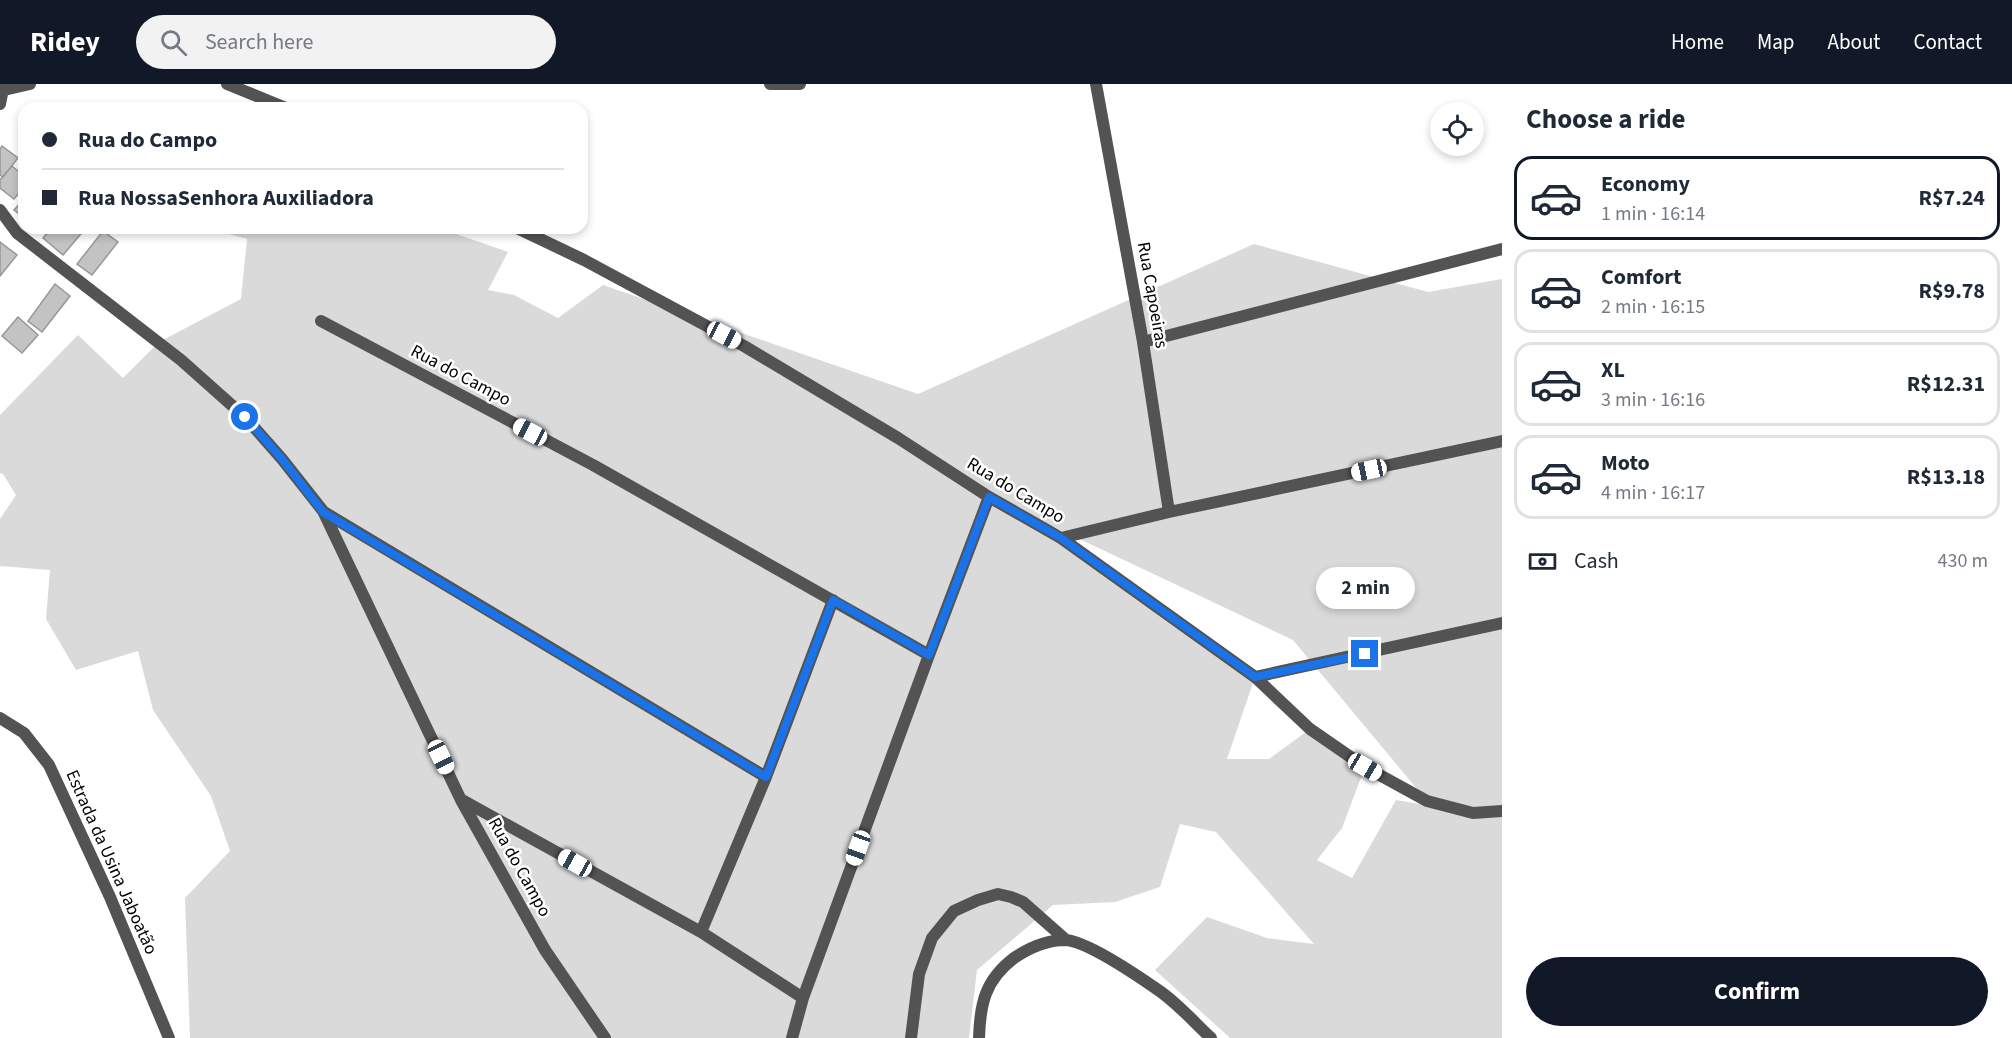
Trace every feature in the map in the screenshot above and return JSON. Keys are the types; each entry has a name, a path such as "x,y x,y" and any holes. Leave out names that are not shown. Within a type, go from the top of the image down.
{"street":[{"path":"0,104 4,87 30,84"},
{"path":"227,84 271,102"},
{"path":"770,84 796,84"},
{"name":"Rua Capoeiras","path":"1096,84 1143,342 1169,512"},
{"name":"Rua do Campo","path":"0,210 18,234"},
{"name":"Rua do Campo","path":"18,234 181,360 245,417 282,459 323,512 461,800 546,950 605,1038"},
{"name":"Rua do Campo","path":"530,234 584,260 744,346 898,438 989,497 1061,538 1255,677 1310,729 1365,767 1427,801 1473,813 1502,811"},
{"path":"1143,342 1502,249"},
{"name":"Rua do Campo","path":"321,321 593,465 929,655"},
{"path":"1061,538 1169,512 1502,441"},
{"path":"792,1038 803,998 989,497"},
{"name":"Rua do Campo","path":"323,512 766,777"},
{"path":"701,932 766,777 833,600"},
{"path":"1255,677 1502,623"},
{"name":"Estrada da Usina Jaboatão","path":"0,718 24,733 49,765 110,897 169,1038"},
{"path":"461,800 701,932 803,998"},
{"path":"911,1038 919,974 932,938 954,911 998,894 1023,902 1066,940 1095,950 1162,993 1211,1038"},
{"path":"979,1038 980,1011 990,983 1006,964 1030,946 1066,940"}],"shaded area":[{"path":"229,234 456,234 508,252 488,290 514,295 558,318 603,285 918,394 1254,244 1428,292 1502,279 1502,1038 1230,1038 1155,970 1207,917 1267,938 1314,944 1216,832 1180,824 1160,887 1115,902 1053,905 977,970 969,1038 190,1038 185,898 230,851 211,796 153,710 138,651 76,670 46,619 50,570 0,566 0,519 16,495 3,474 0,473 0,415 78,335 123,378 159,342 241,299 247,239","holes":["999,501 1293,640 1427,801 1462,811 1396,800 1352,878 1317,860 1342,828 1365,767 1310,729 1269,759 1227,759 1255,677"]}],"building":[{"path":"2,146 18,158 3,177 0,175"},
{"path":"12,166 18,171 18,194 14,199 0,188 0,180"},
{"path":"47,234 81,234 63,255 43,238"},
{"path":"101,234 107,234 118,242 92,275 77,264"},
{"path":"0,242 17,255 0,276"},
{"path":"55,284 70,296 42,332 28,321"},
{"path":"18,317 38,335 22,353 2,336"}],"route":[{"path":"245,417 282,459 323,512 766,777 833,600 929,655 989,497 1061,538 1255,677 1365,654"}]}
